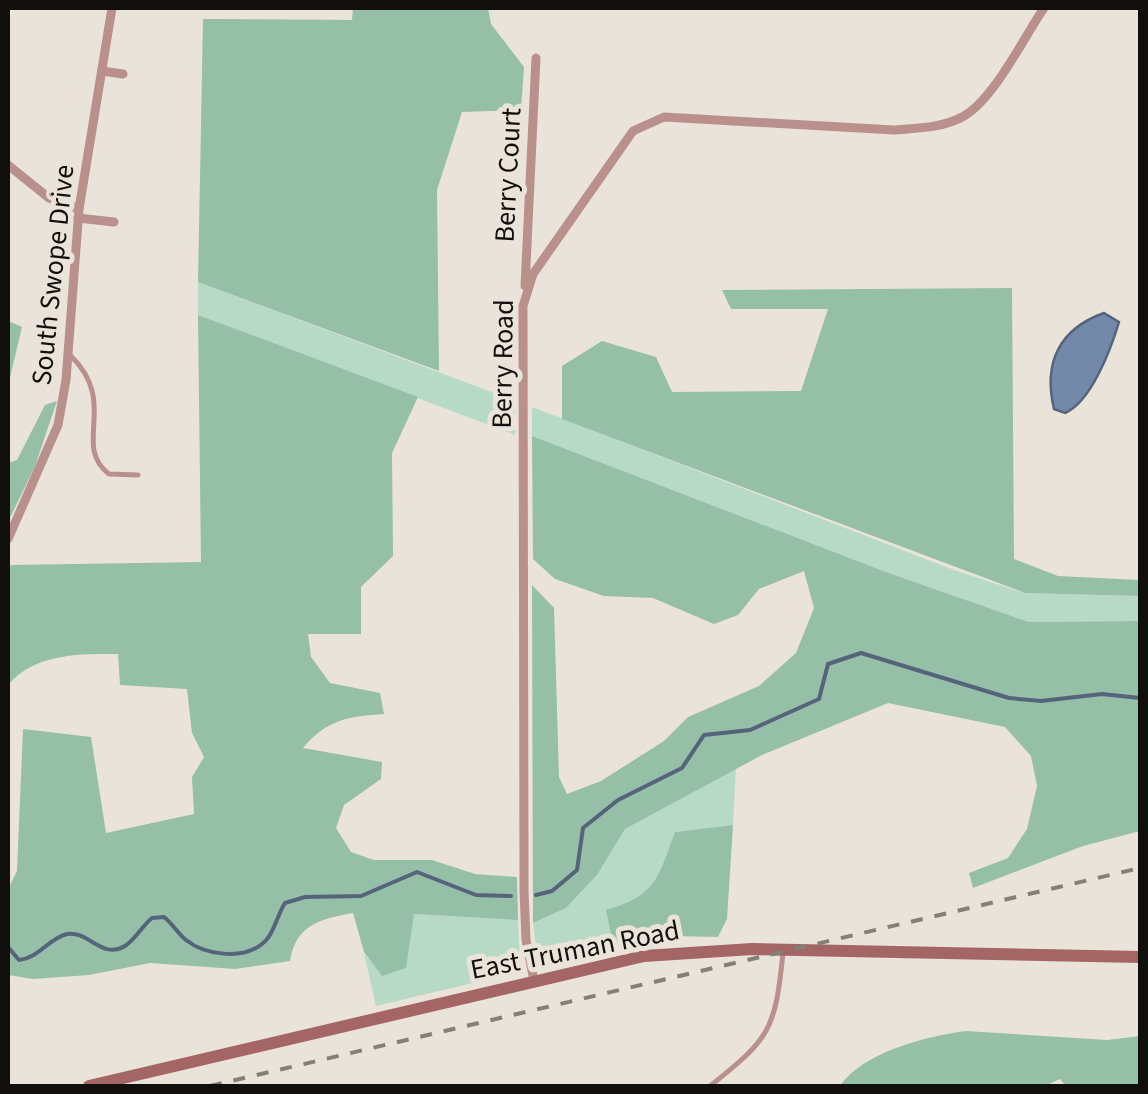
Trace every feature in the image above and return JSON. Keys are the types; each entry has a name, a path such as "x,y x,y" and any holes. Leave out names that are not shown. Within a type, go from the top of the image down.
{"main road":[{"name":"East Truman Road","path":"89,1086 644,956 724,949 1140,957"}],"street":[{"name":"South Swope Drive","path":"8,539 58,425 68,352 78,214 112,8"},
{"name":"Berry Road","path":"534,981 524,890 525,294 533,274 633,131 650,120 664,117 894,130 932,127 965,116 991,87 1044,8"},
{"name":"Berry Court","path":"525,294 536,58"},
{"path":"102,72 122,74"},
{"path":"8,165 49,198 78,214 114,222"}],"lane":[{"path":"68,352 82,366 96,394 92,440 100,465 109,474 138,474"},
{"path":"710,1086 765,1040 772,1026 783,952"}],"green space":[{"path":"353,8 488,8 491,24 524,67 521,110 462,112 437,190 439,371 198,282 203,19 352,20"},
{"path":"198,282 515,401 515,435 198,315"},
{"path":"1012,288 1014,559 1058,576 1140,580 1140,596 1025,593 562,419 562,366 602,341 656,357 672,392 801,391 828,309 731,309 722,290"},
{"path":"198,315 418,397 392,453 393,556 361,587 361,634 308,634 311,657 330,683 380,693 384,714 339,721 320,731 303,748 382,762 381,779 344,805 336,828 351,852 374,860 432,860 475,874 517,877 518,920 414,914 406,968 382,976 364,952 353,913 321,921 304,931 290,961 235,969 150,963 89,975 33,979 8,975 8,889 17,871 23,729 91,737 106,833 194,814 192,777 204,757 192,733 187,689 120,685 118,654 73,655 44,661 19,674 8,685 8,571 11,565 201,562"},
{"path":"8,321 22,327 8,386"},
{"path":"57,401 35,466 8,522 8,463 17,460 45,405"},
{"path":"532,407 954,570 1024,593 1140,596 1140,621 1029,622 886,572 532,436"},
{"path":"532,436 886,572 1029,622 1140,621 1140,831 1083,846 973,888 969,873 1008,858 1027,829 1037,786 1031,756 1005,727 888,703 762,755 625,829 597,875 566,908 533,923 532,585 554,608 559,777 567,794 601,781 664,741 688,717 759,686 796,653 814,608 804,571 759,589 738,615 714,624 653,598 604,596 555,579 533,559"},
{"path":"736,768 733,825 675,832 653,882 635,898 607,911 614,948 546,963 537,955 533,923 567,907 597,875 625,829"},
{"path":"733,825 727,919 718,937 671,936 614,948 606,910 635,898 653,883 675,832"},
{"path":"414,914 518,920 520,963 506,975 376,1006 364,953 382,975"},
{"path":"966,1031 1107,1040 1140,1036 1140,1086 1066,1086 1060,1079 1045,1086 840,1086 850,1074 880,1055 915,1042"}],"water":[{"path":"1104,313 1119,322 1099,374 1074,407 1065,413 1054,409 1051,377 1058,350 1076,328"}],"waterway":[{"path":"536,895 552,891 577,870 583,828 618,800 682,768 704,735 750,730 819,699 828,664 861,653 1009,698 1041,701 1102,694 1140,698"},
{"path":"8,947 19,960 61,936 75,934 102,947 117,949 129,943 152,918 164,917 194,945 234,954 254,949 266,940 285,903 305,897 361,896 417,872 476,895 511,896"}],"railway":[{"path":"210,1086 1140,868"}]}
